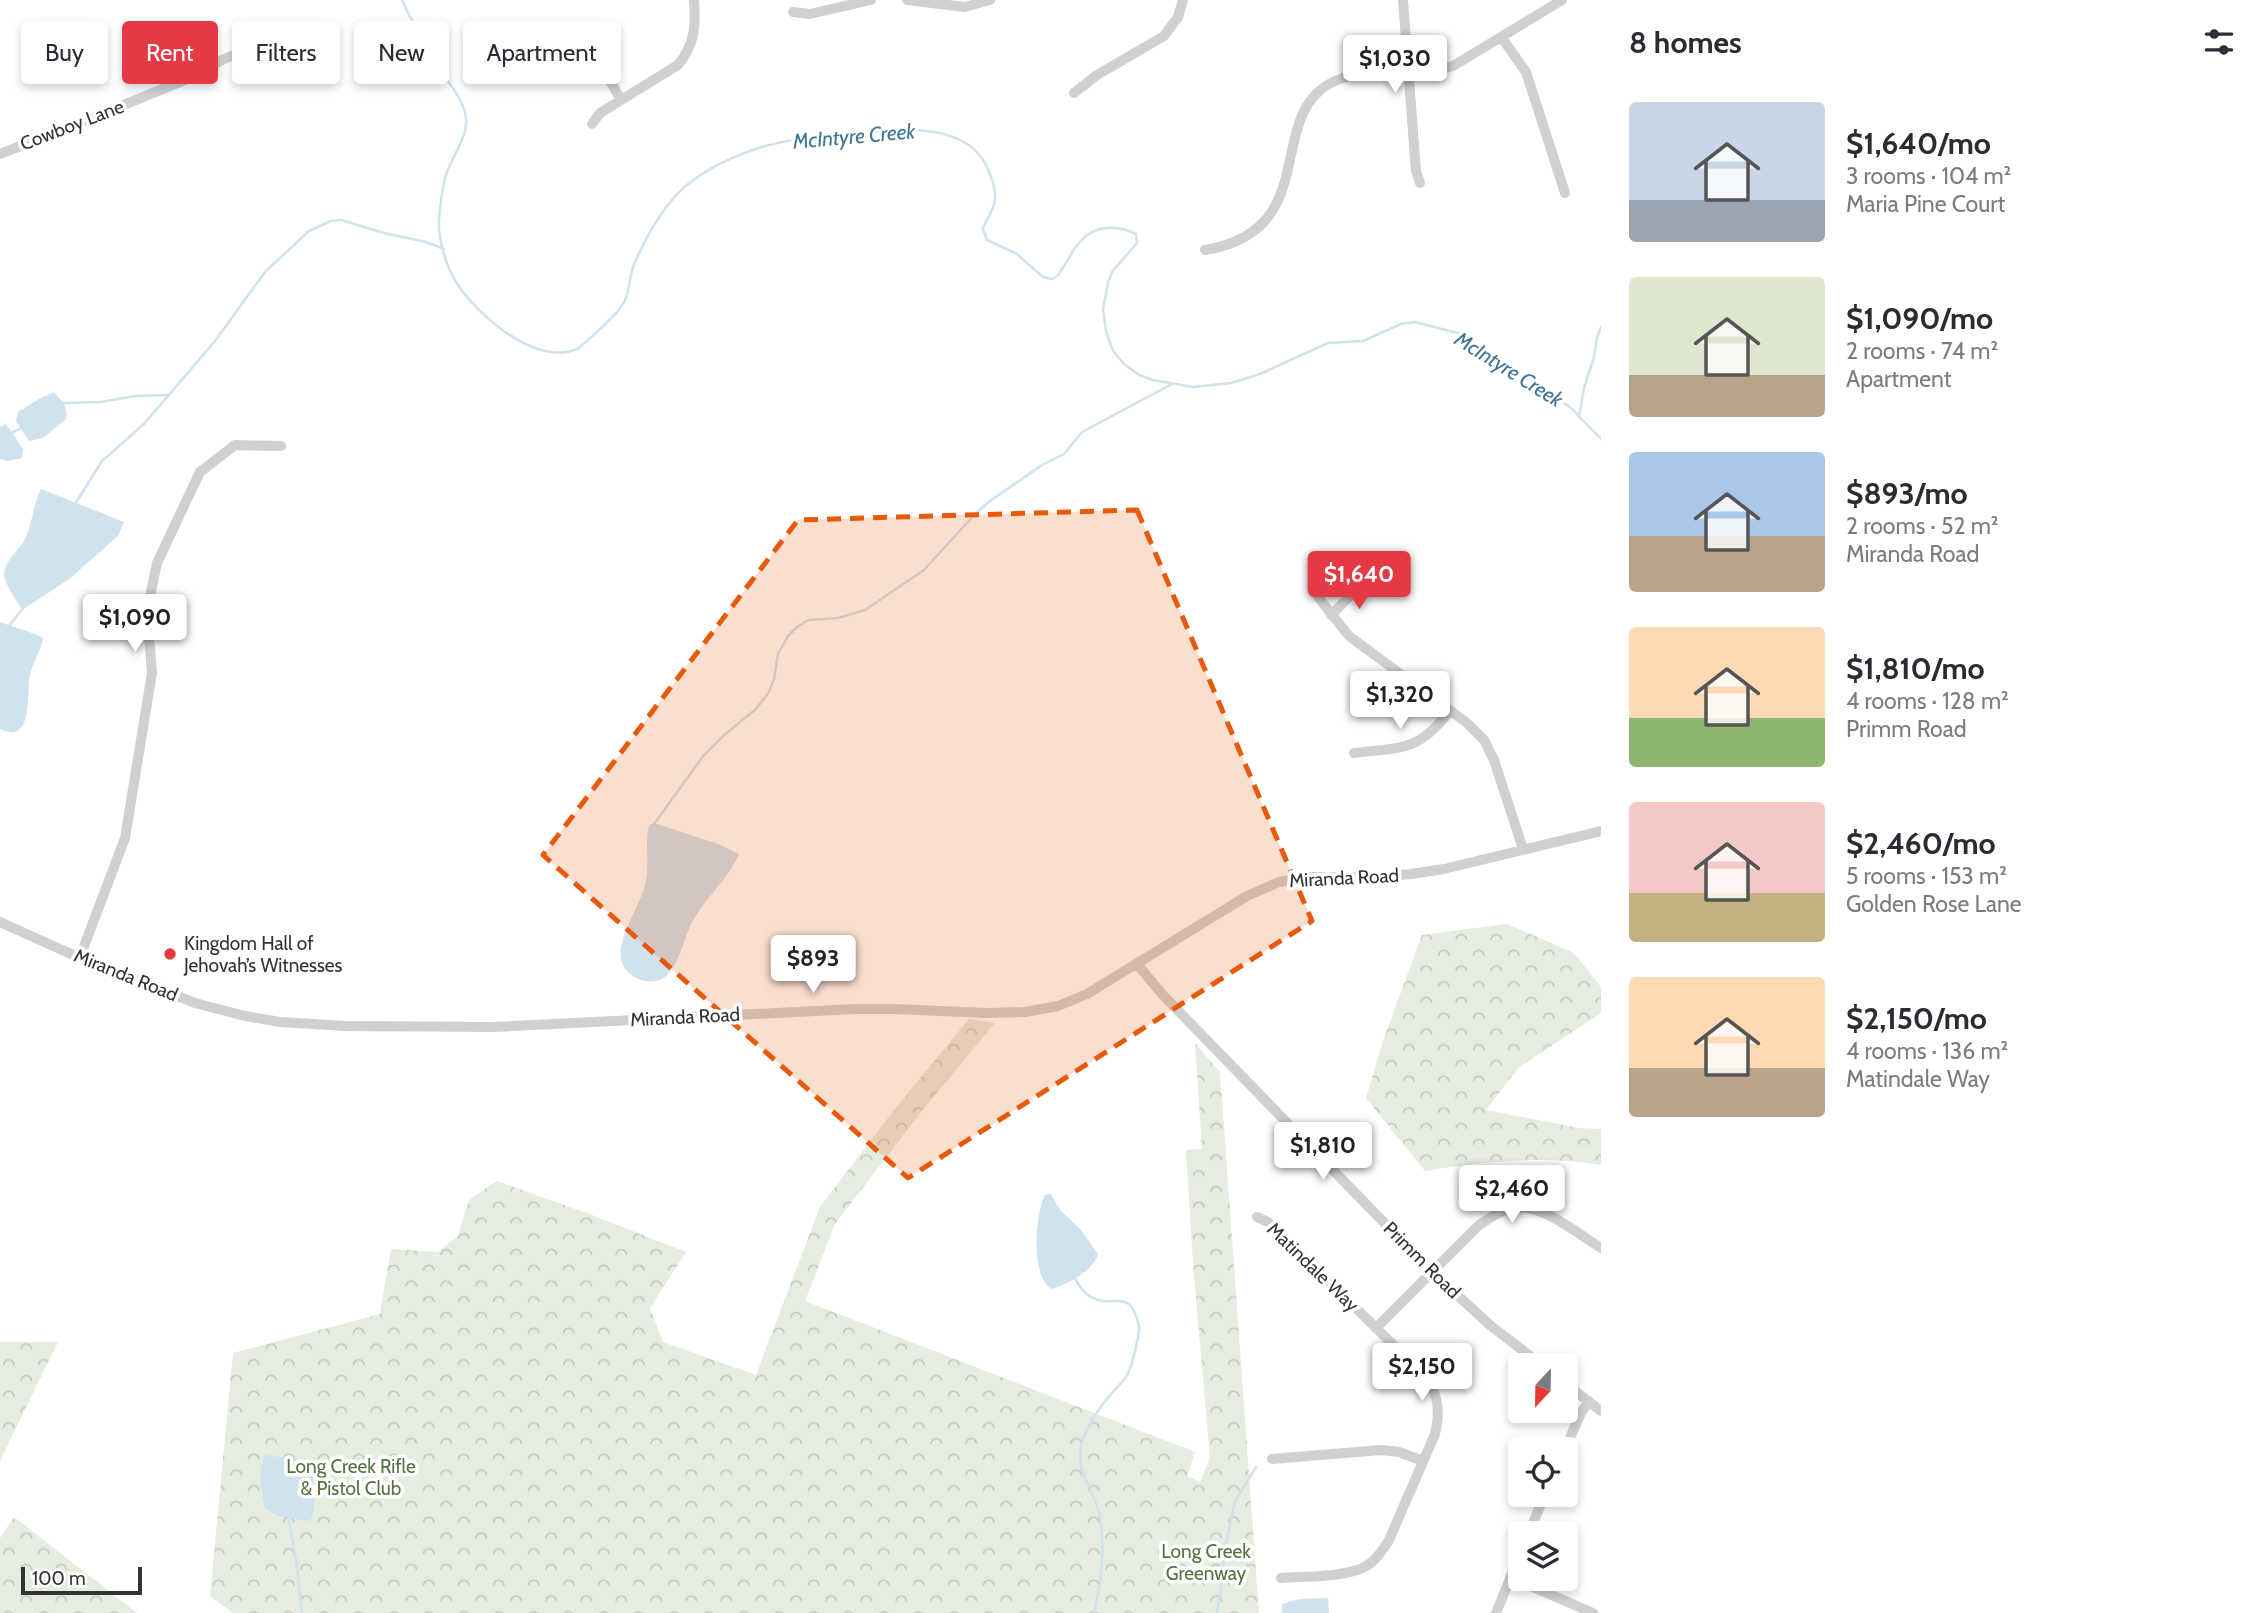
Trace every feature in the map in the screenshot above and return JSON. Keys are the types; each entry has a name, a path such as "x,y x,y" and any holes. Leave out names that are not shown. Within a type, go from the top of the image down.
{"street":[{"path":"592,124 600,113 678,65 693,40 696,25 694,0"},
{"path":"793,12 810,14 871,0"},
{"path":"908,0 965,7 990,0"},
{"path":"1074,93 1097,75 1164,36 1178,17 1183,0"},
{"path":"1403,0 1416,171 1420,183"},
{"path":"1205,250 1234,243 1250,234 1271,214 1284,187 1302,117 1324,88 1350,76 1453,66 1562,0"},
{"path":"1502,38 1526,72 1565,193"},
{"name":"Cowboy Lane","path":"0,154 133,102 232,56"},
{"path":"612,84 621,100"},
{"path":"80,957 125,838 152,673 147,611 157,563 201,472 235,445 281,446"},
{"path":"1331,615 1363,583"},
{"path":"1318,597 1340,627 1359,645 1450,710 1484,740 1494,760 1523,849"},
{"path":"1354,753 1413,744 1428,736 1450,710"},
{"name":"Miranda Road","path":"0,922 177,996 245,1016 303,1024 493,1027 856,1009 1025,1012 1072,1001 1247,896 1279,882 1313,877 1411,874 1444,869 1601,831"},
{"name":"Primm Road","path":"1137,964 1432,1272 1491,1326 1526,1353"},
{"path":"1376,1328 1478,1226 1493,1215 1513,1208 1531,1209 1547,1215 1601,1248"},
{"name":"Matindale Way","path":"1256,1217 1268,1222 1430,1382 1436,1394 1438,1420 1423,1461 1381,1553 1368,1565 1356,1571 1281,1578"},
{"path":"1578,1393 1601,1411"},
{"path":"1570,1437 1589,1401"},
{"path":"1272,1459 1381,1450 1399,1452 1423,1461"},
{"path":"1496,1613 1508,1582"},
{"path":"1542,1591 1593,1613"}],"highlighted area":[{"path":"1137,510 1312,921 908,1178 543,855 798,520"}],"green space":[{"path":"1507,924 1574,953 1601,987 1601,1013 1518,1068 1486,1110 1579,1128 1601,1129 1601,1165 1535,1160 1425,1171 1366,1098 1384,1038 1422,935"},
{"path":"969,1019 995,1023 921,1112 835,1224 805,1301 1195,1452 1187,1476 1200,1482 1210,1458 1186,1150 1202,1149 1195,1043 1220,1072 1259,1613 233,1613 210,1596 233,1353 380,1314 391,1249 438,1252 458,1236 469,1200 497,1181 686,1252 650,1308 663,1342 756,1375 820,1207 894,1110"},
{"path":"0,1342 58,1342 0,1461"},
{"path":"14,1517 137,1613 0,1613 0,1538"}],"water":[{"path":"54,392 62,401 66,419 43,438 29,441 16,421 18,412"},
{"path":"6,424 23,449 22,458 8,461 0,459 0,427"},
{"path":"41,489 124,522 118,536 68,580 22,610 4,575 10,560 26,537"},
{"path":"0,622 43,638 30,675 28,704 23,724 18,730 11,732 0,729"},
{"path":"654,823 718,844 739,854 728,874 694,919 670,971 660,980 646,981 627,971 621,958 621,950 625,932 646,880 649,825"},
{"path":"1051,1194 1060,1210 1081,1230 1098,1254 1085,1271 1052,1289 1045,1283 1040,1272 1036,1245 1042,1204 1045,1195"},
{"path":"266,1455 308,1461 314,1489 312,1518 307,1521 278,1516 265,1508 260,1474"},
{"path":"1328,1598 1329,1613 1282,1613 1282,1604 1299,1599"}],"waterway":[{"name":"McIntyre Creek","path":"402,0 465,112 466,126 462,141 447,171 441,199 439,227 446,260 452,276 478,309 493,323 527,345 545,351 563,352 579,348 607,323 624,302 635,262 659,218 683,189 716,166 759,148 792,140 886,131 926,131 963,141 977,153 988,169 995,192 994,204 983,229 987,240 1017,254 1043,277 1052,279 1057,276 1076,247 1092,232 1114,228 1136,234 1137,243 1112,272 1103,309 1106,331 1113,351 1139,375 1193,387 1231,383 1260,374 1328,343 1363,341 1401,324 1415,322 1461,334 1571,408 1601,439"},
{"path":"75,504 102,461 144,424 215,341 265,272 309,231 331,221 341,220 444,249"},
{"path":"1579,417 1601,327"},
{"path":"654,824 704,755 756,709 769,692 778,654 788,636 797,627 808,620 838,618 865,610 924,570 975,514 1042,465 1064,454 1082,432 1172,384"},
{"path":"64,403 168,395"},
{"path":"9,434 21,428"},
{"path":"9,628 23,608"},
{"path":"1074,1277 1083,1291 1091,1297 1126,1302 1131,1306 1139,1328 1128,1374 1093,1418 1081,1448 1081,1465 1097,1505 1102,1538 1101,1576 1094,1613"},
{"path":"1217,1613 1224,1553 1235,1501 1256,1467"},
{"path":"288,1515 302,1613"}],"place":[{"name":"Kingdom Hall of Jehovah’s Witnesses","path":"170,954"}],"park label":[{"name":"Long Creek Rifle & Pistol Club","path":"351,1477"},
{"name":"Long Creek Greenway","path":"1206,1562"}]}
